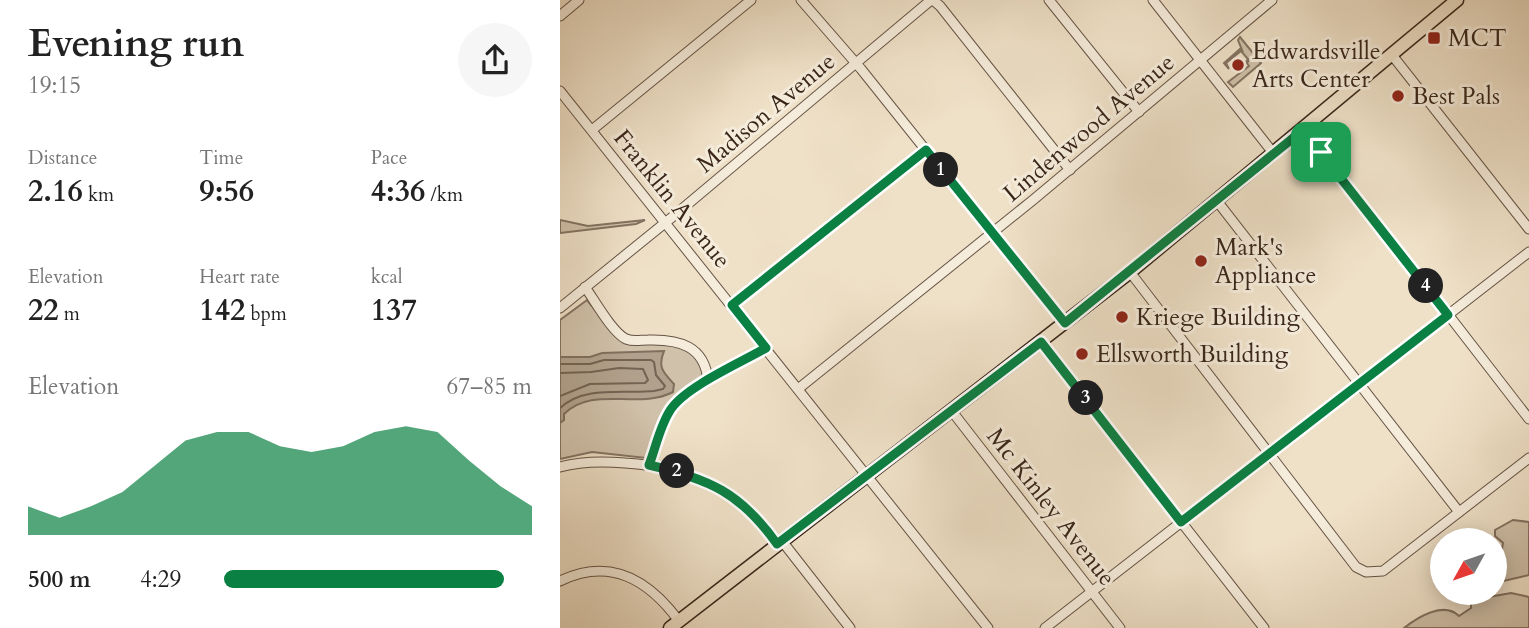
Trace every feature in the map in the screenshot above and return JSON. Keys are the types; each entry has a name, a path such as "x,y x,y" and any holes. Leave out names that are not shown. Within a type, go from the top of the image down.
{"main road":[{"path":"674,624 1130,272 1457,0"}],"street":[{"path":"560,16 579,0"},
{"path":"592,130 751,0"},
{"path":"801,0 1065,323"},
{"path":"932,0 940,6 1070,170"},
{"name":"Madison Avenue","path":"560,308 932,0"},
{"path":"1049,0 1139,112"},
{"path":"1153,0 1274,154"},
{"name":"Lindenwood Avenue","path":"798,389 1070,170 1267,2"},
{"path":"1392,55 1529,229"},
{"name":"Franklin Avenue","path":"560,91 988,628"},
{"path":"1303,130 1529,419"},
{"path":"732,305 926,150"},
{"path":"1217,201 1459,512"},
{"path":"1045,628 1529,253"},
{"path":"1130,272 1356,566 1366,572 1383,571 1529,458"},
{"path":"584,288 624,338 636,341 661,340 694,350 704,362 708,381"},
{"path":"1041,342 1264,628"},
{"path":"649,465 670,410 684,395 766,348"},
{"name":"Mc Kinley Avenue","path":"951,410 1120,628"},
{"path":"560,467 584,462 649,465 690,475 717,487 748,509 850,628"},
{"path":"560,581 592,571 615,572 628,576 656,593 674,624"}],"shaded area":[{"path":"1240,37 1261,63 1233,87 1228,82 1249,66 1247,63 1250,59 1246,62 1248,59 1241,51 1226,63 1229,69 1224,63 1242,50 1238,40"},
{"path":"560,220 588,226 645,220 636,224 560,233"},
{"path":"587,300 616,335 688,348 704,369 702,377 679,394 665,412 646,458 592,452 560,459 560,320"},
{"path":"1513,520 1529,522 1529,575 1507,580 1507,528 1499,528"},
{"path":"1507,594 1529,597 1529,628 1404,628 1416,619 1439,610 1453,612 1459,616 1471,606 1507,606"}],"water":[{"path":"664,351 661,366 674,384 673,392 646,399 588,401 576,405 564,414 564,420 560,423 560,357"}],"place":[{"name":"MCT","path":"1434,38"},
{"name":"Edwardsville Arts Center","path":"1238,65"},
{"name":"Best Pals","path":"1398,96"},
{"name":"Mark's Appliance","path":"1201,261"},
{"name":"Kriege Building","path":"1122,317"},
{"name":"Ellsworth Building","path":"1082,354"}],"route":[{"path":"1303,130 1321,152 1448,315 1181,522 1041,342 777,544 759,520 734,497 690,475 649,465 665,419 677,401 692,389 766,348 732,305 926,150 991,235 1065,323 1303,130"}]}
